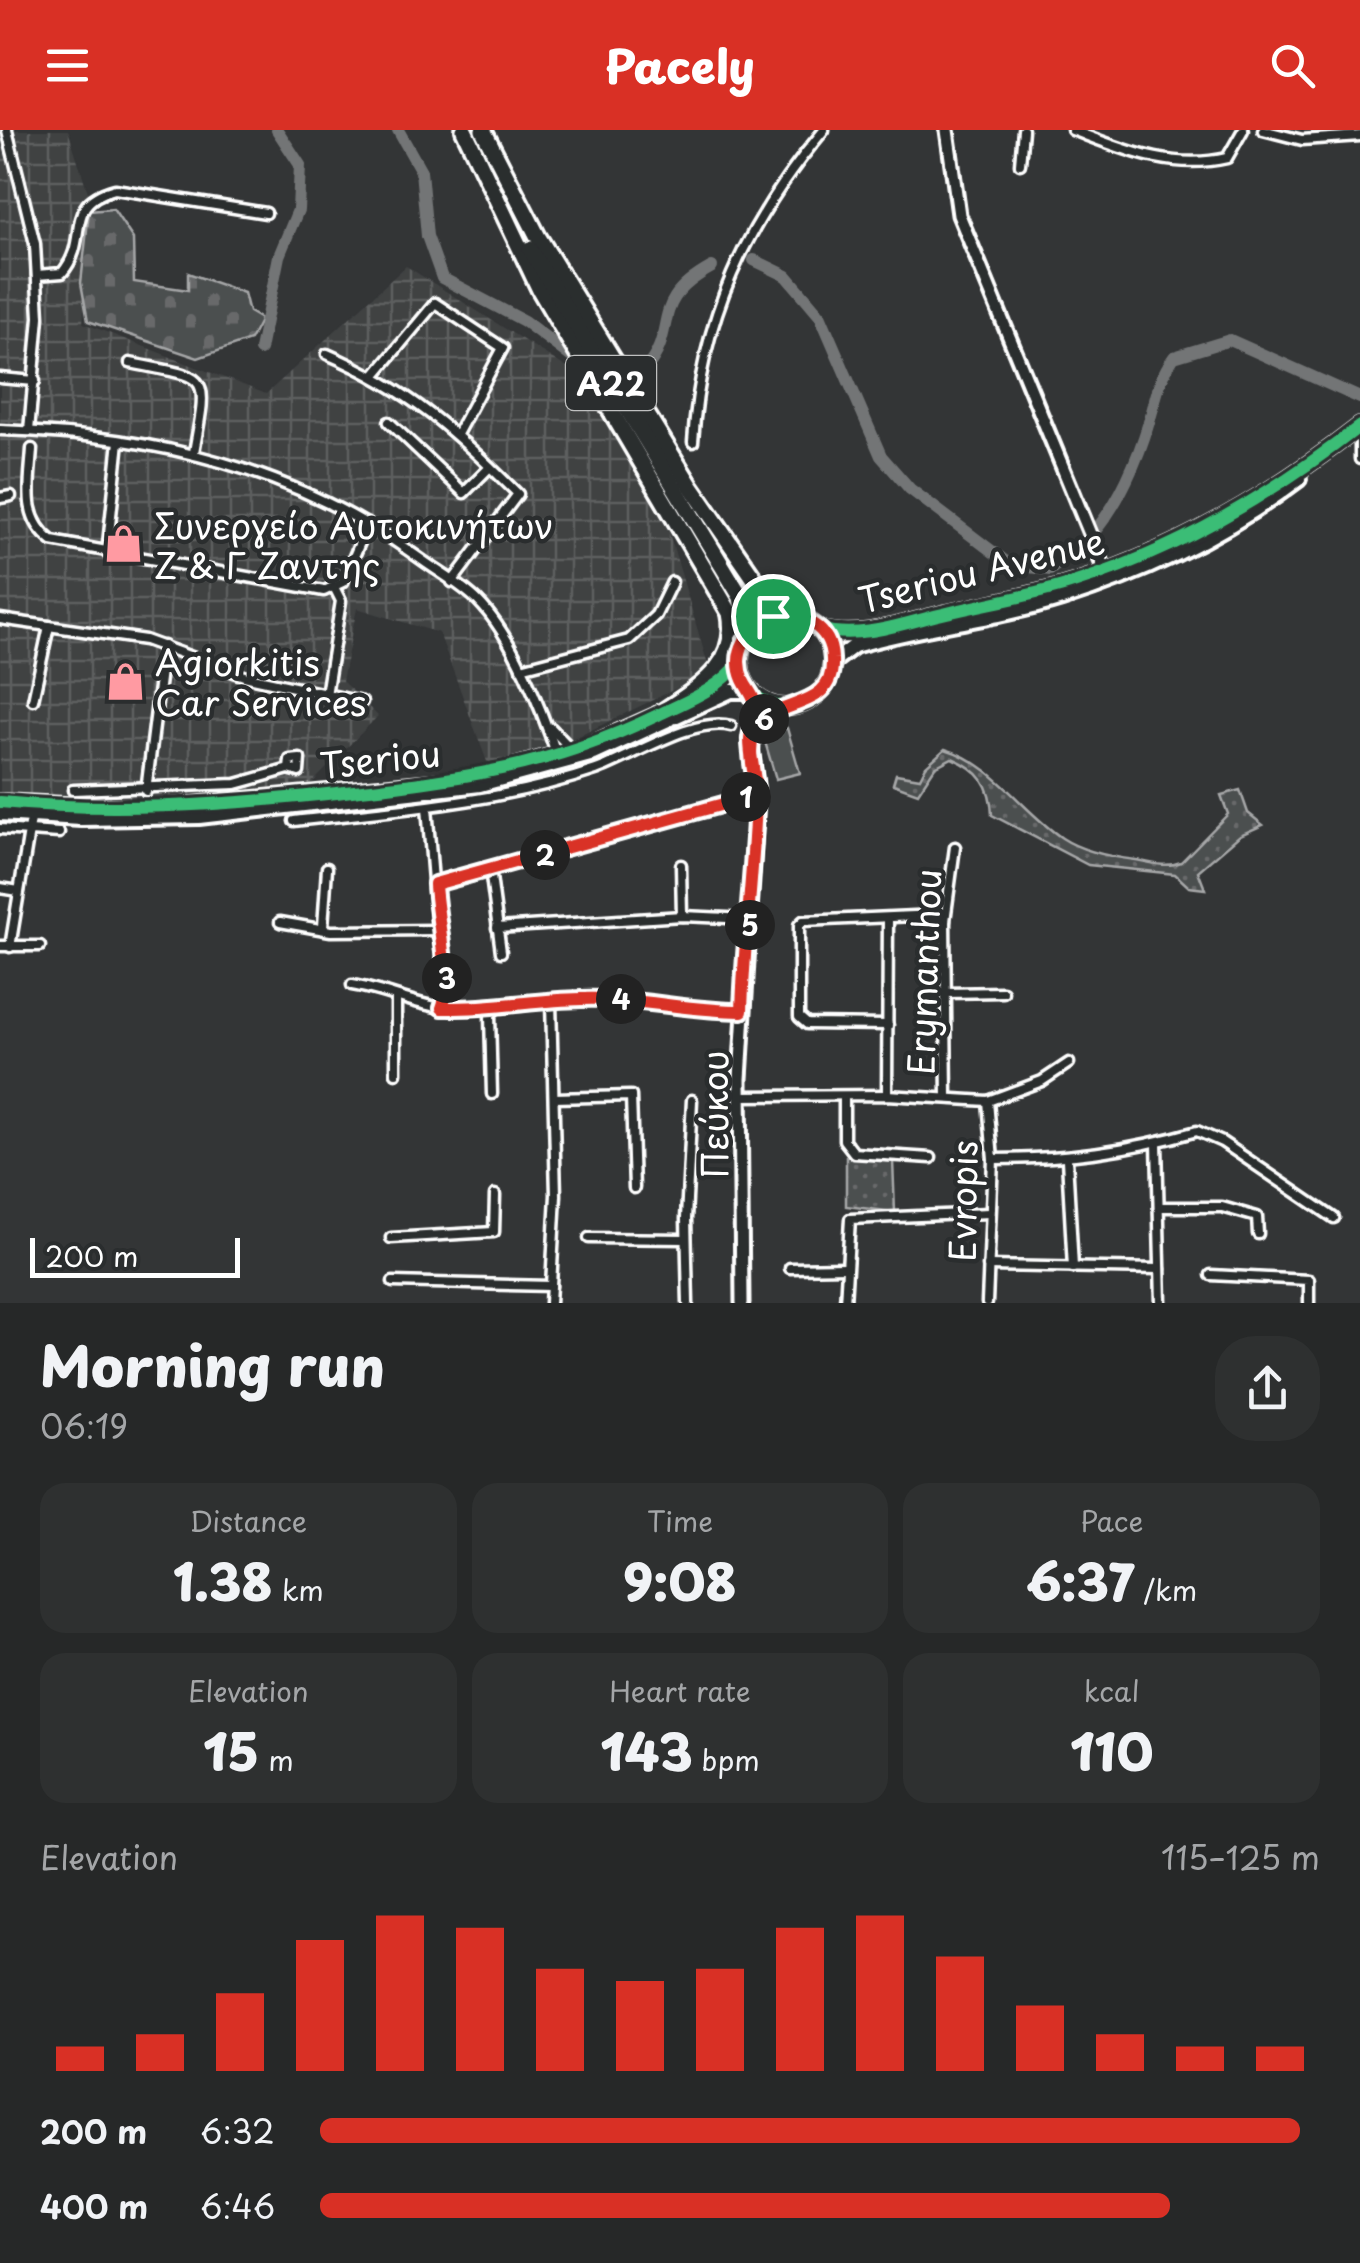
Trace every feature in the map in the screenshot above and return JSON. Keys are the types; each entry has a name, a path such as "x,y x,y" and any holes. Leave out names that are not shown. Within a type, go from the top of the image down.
{"highway":[{"name":"A22","path":"467,130 524,238 741,598 747,635"},
{"path":"467,130 540,290 730,614 731,642 720,666 706,682 657,716"},
{"name":"A22","path":"483,130 538,238 690,485 763,591 787,614"}],"main road":[{"path":"947,130 959,215 1107,576"},
{"name":"Tseriou Avenue","path":"819,630 852,634 1107,576 1207,527 1354,436"},
{"name":"Tseriou Avenue","path":"832,662 854,646 1018,610 1209,540 1275,497 1354,436"},
{"path":"751,748 761,722 782,708 813,700 824,690 832,662 830,648 819,630 787,614 758,624 747,635 740,662 752,693 782,708"},
{"name":"Tseriou","path":"0,802 31,818 81,808 240,804 474,778 556,756 657,716 719,685 740,662"},
{"name":"Tseriou","path":"0,814 31,818 199,817 480,786 594,754 714,698 752,693"},
{"name":"Πεύκου","path":"742,1303 742,1011 756,795 751,748 756,712 752,693"}],"street":[{"path":"7,130 35,244 35,382 29,431"},
{"path":"693,442 697,385 730,276 755,222 824,130"},
{"path":"1020,164 1023,130"},
{"path":"1072,130 1127,154 1163,160 1227,158 1243,130"},
{"path":"1263,130 1302,140 1360,136"},
{"path":"37,275 62,273 75,258 81,209 92,196 115,189 147,191 266,213"},
{"path":"375,375 435,304 502,348 457,434"},
{"path":"328,354 375,375 457,434 518,494 452,582"},
{"path":"130,363 194,376 202,383 205,393 194,452"},
{"path":"0,378 35,382"},
{"path":"388,422 464,494 490,467"},
{"path":"0,430 194,452 324,500 368,524 479,602 521,668 548,724 556,756"},
{"path":"1354,436 1360,459"},
{"path":"107,552 119,442"},
{"path":"32,449 28,505 36,529 52,541 324,591 343,582 368,524"},
{"path":"0,498 12,496"},
{"path":"521,668 629,640 656,615 672,582"},
{"path":"326,695 341,601 334,589"},
{"path":"1,622 50,626 164,646 244,676 362,702"},
{"path":"33,700 50,626"},
{"path":"146,790 164,646"},
{"path":"548,724 573,750"},
{"path":"294,821 427,807 592,771 700,725 731,726"},
{"path":"81,808 77,790 236,784 289,770"},
{"path":"236,784 240,804"},
{"path":"435,884 756,795"},
{"path":"427,807 437,930 447,978 442,1008"},
{"path":"31,818 5,946 40,946"},
{"path":"0,829 31,818 59,834"},
{"name":"Erymanthou","path":"947,1098 945,921 955,847"},
{"path":"681,865 682,916"},
{"path":"323,927 328,868"},
{"path":"490,868 501,952"},
{"path":"0,888 18,892"},
{"path":"888,1025 807,1024 799,1016 799,925 803,920 937,915 945,921"},
{"path":"497,928 682,916 750,919"},
{"path":"887,1095 888,919"},
{"path":"280,922 437,930"},
{"path":"352,985 442,1008 496,1009 551,1002 640,1000 690,1011 742,1011"},
{"path":"946,993 1002,992"},
{"path":"396,997 396,1073"},
{"path":"550,1303 556,1195 551,1002"},
{"path":"492,1094 490,1015 496,1009"},
{"path":"740,1096 887,1095 988,1101 1042,1080 1070,1063"},
{"path":"554,1098 631,1096 634,1188"},
{"path":"844,1098 844,1140 854,1153 930,1158"},
{"path":"688,1303 686,1239 692,1100"},
{"name":"Evropis","path":"987,1303 993,1159 988,1101"},
{"path":"993,1159 1067,1160 1198,1131 1222,1142 1334,1218"},
{"path":"1157,1142 1161,1303"},
{"path":"1067,1160 1073,1268"},
{"path":"391,1238 494,1232 495,1195"},
{"path":"1158,1207 1222,1207 1257,1217 1258,1234"},
{"path":"845,1303 850,1219 990,1213"},
{"path":"589,1238 686,1239"},
{"path":"988,1266 1160,1269"},
{"path":"790,1268 846,1267"},
{"path":"1211,1275 1309,1280 1309,1303"},
{"path":"393,1282 551,1286"}],"shaded area":[{"path":"0,130 68,130 92,205 83,323 266,394 406,266 575,373 662,509 710,672 581,735 489,767 439,633 357,608 342,681 378,716 309,786 119,805 0,798"}],"green space":[{"path":"113,209 133,239 134,282 188,290 188,273 244,293 249,312 261,319 250,340 198,358 88,321 81,283 89,211"},
{"path":"787,728 800,773 776,779 763,735"},
{"path":"945,749 993,776 1062,838 1097,853 1159,864 1181,862 1228,814 1221,795 1240,790 1248,813 1263,825 1240,835 1198,871 1205,889 1189,887 1175,874 1088,865 992,815 982,780 952,758 935,767 918,793 893,784 896,774 920,778 926,766"},
{"path":"846,1157 893,1160 895,1212 846,1206"}],"waterway":[{"path":"260,350 279,256 298,210 300,165 277,130"},
{"path":"398,130 421,171 427,236 442,278 524,321 582,365"},
{"path":"754,260 787,276 820,315 881,456 910,489 1009,564 1050,570 1084,543"},
{"path":"645,370 655,355 678,293 712,267"},
{"path":"1093,533 1127,480 1161,380 1174,357 1230,340 1360,398"}],"cycle path":[{"path":"819,629 851,633 883,629 1042,592 1112,570 1224,517 1294,474 1360,426"},
{"path":"777,615 795,615 812,622 825,635 832,661 825,687 812,700 795,707 777,707 760,700 747,687 740,670 740,652 747,635 760,622 777,615"},
{"path":"0,802 82,807 204,804 456,778 535,761 616,734 702,693 740,662"}],"place":[{"name":"Συνεργείο Αυτοκινήτων Ζ & Γ Ζαντης","path":"124,544"},
{"name":"Agiorkitis Car Services","path":"125,681"}],"route":[{"path":"773,616 747,635 740,650 739,666 756,705 750,734 750,740 751,748 756,784 756,795 435,884 437,930 447,978 442,1008 496,1009 580,998 640,1000 690,1011 742,1011 756,795 751,748 753,736 761,722 772,714 813,700 824,690 832,662 824,635 814,624 787,614 773,616"}]}
